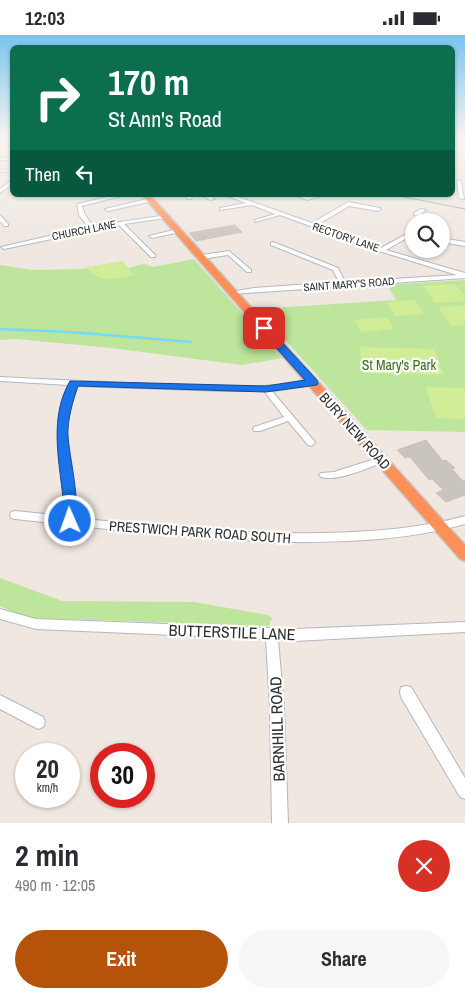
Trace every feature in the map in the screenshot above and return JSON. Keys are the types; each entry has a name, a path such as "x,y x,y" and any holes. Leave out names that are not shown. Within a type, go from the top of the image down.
{"highway":[{"name":"BURY NEW ROAD","path":"149,197 465,555"}],"street":[{"path":"459,181 463,191 462,198"},
{"path":"92,228 82,215 79,205 114,197"},
{"path":"108,209 149,197"},
{"path":"208,197 212,199"},
{"name":"RECTORY LANE","path":"233,197 381,250 465,276"},
{"path":"312,226 348,203 378,209"},
{"path":"222,209 252,204"},
{"path":"418,213 423,210"},
{"path":"257,221 279,214"},
{"name":"CHURCH LANE","path":"4,247 92,228 165,216"},
{"path":"0,217 6,225"},
{"path":"120,223 153,256"},
{"path":"152,236 178,231"},
{"path":"381,250 405,237"},
{"path":"450,241 464,242"},
{"path":"274,244 336,269 343,285"},
{"path":"202,257 229,253 249,271"},
{"name":"SAINT MARY'S ROAD","path":"233,293 254,289 465,276"},
{"path":"0,379 266,389 313,383"},
{"path":"70,521 62,434 67,401 74,383"},
{"path":"266,389 311,443"},
{"path":"257,429 290,419"},
{"path":"324,475 334,475 381,460"},
{"name":"PRESTWICH PARK ROAD SOUTH","path":"15,515 154,531 288,539 374,536 420,532 465,521"},
{"name":"BUTTERSTILE LANE","path":"0,614 36,624 272,634 465,627"},
{"name":"BARNHILL ROAD","path":"272,634 278,707 280,823"},
{"path":"406,692 465,792"},
{"path":"0,702 38,723"}],"green space":[{"path":"194,259 282,358 242,365 112,348 16,339 0,340 0,265 32,270 82,269 122,261 128,268 143,264 153,267"},
{"path":"122,261 134,275 114,279 102,278 96,276 87,267"},
{"name":"St Mary's Park","path":"465,280 465,432 367,430 257,309 396,300 387,285"},
{"path":"455,284 465,296 465,301 435,303 423,286"},
{"path":"415,300 424,314 395,316 386,302"},
{"path":"465,305 465,325 451,326 438,307"},
{"path":"387,317 394,329 361,332 355,320"},
{"path":"359,347 434,349 444,375 364,373"},
{"path":"426,387 465,388 465,419 436,418"},
{"path":"0,578 62,601 194,602 268,615 272,618 269,626 36,618 15,613 0,606"}],"building":[{"path":"235,225 242,232 196,241 189,233"},
{"path":"426,440 443,461 446,460 455,468 452,469 465,481 465,495 446,502 436,493 443,490 432,479 429,480 410,457 405,458 397,450"}],"waterway":[{"path":"0,329 70,332 191,342"}],"tram line":[{"path":"404,197 465,209"}],"route":[{"path":"70,521 62,434 67,401 74,383 266,389 313,383 264,328"}]}
